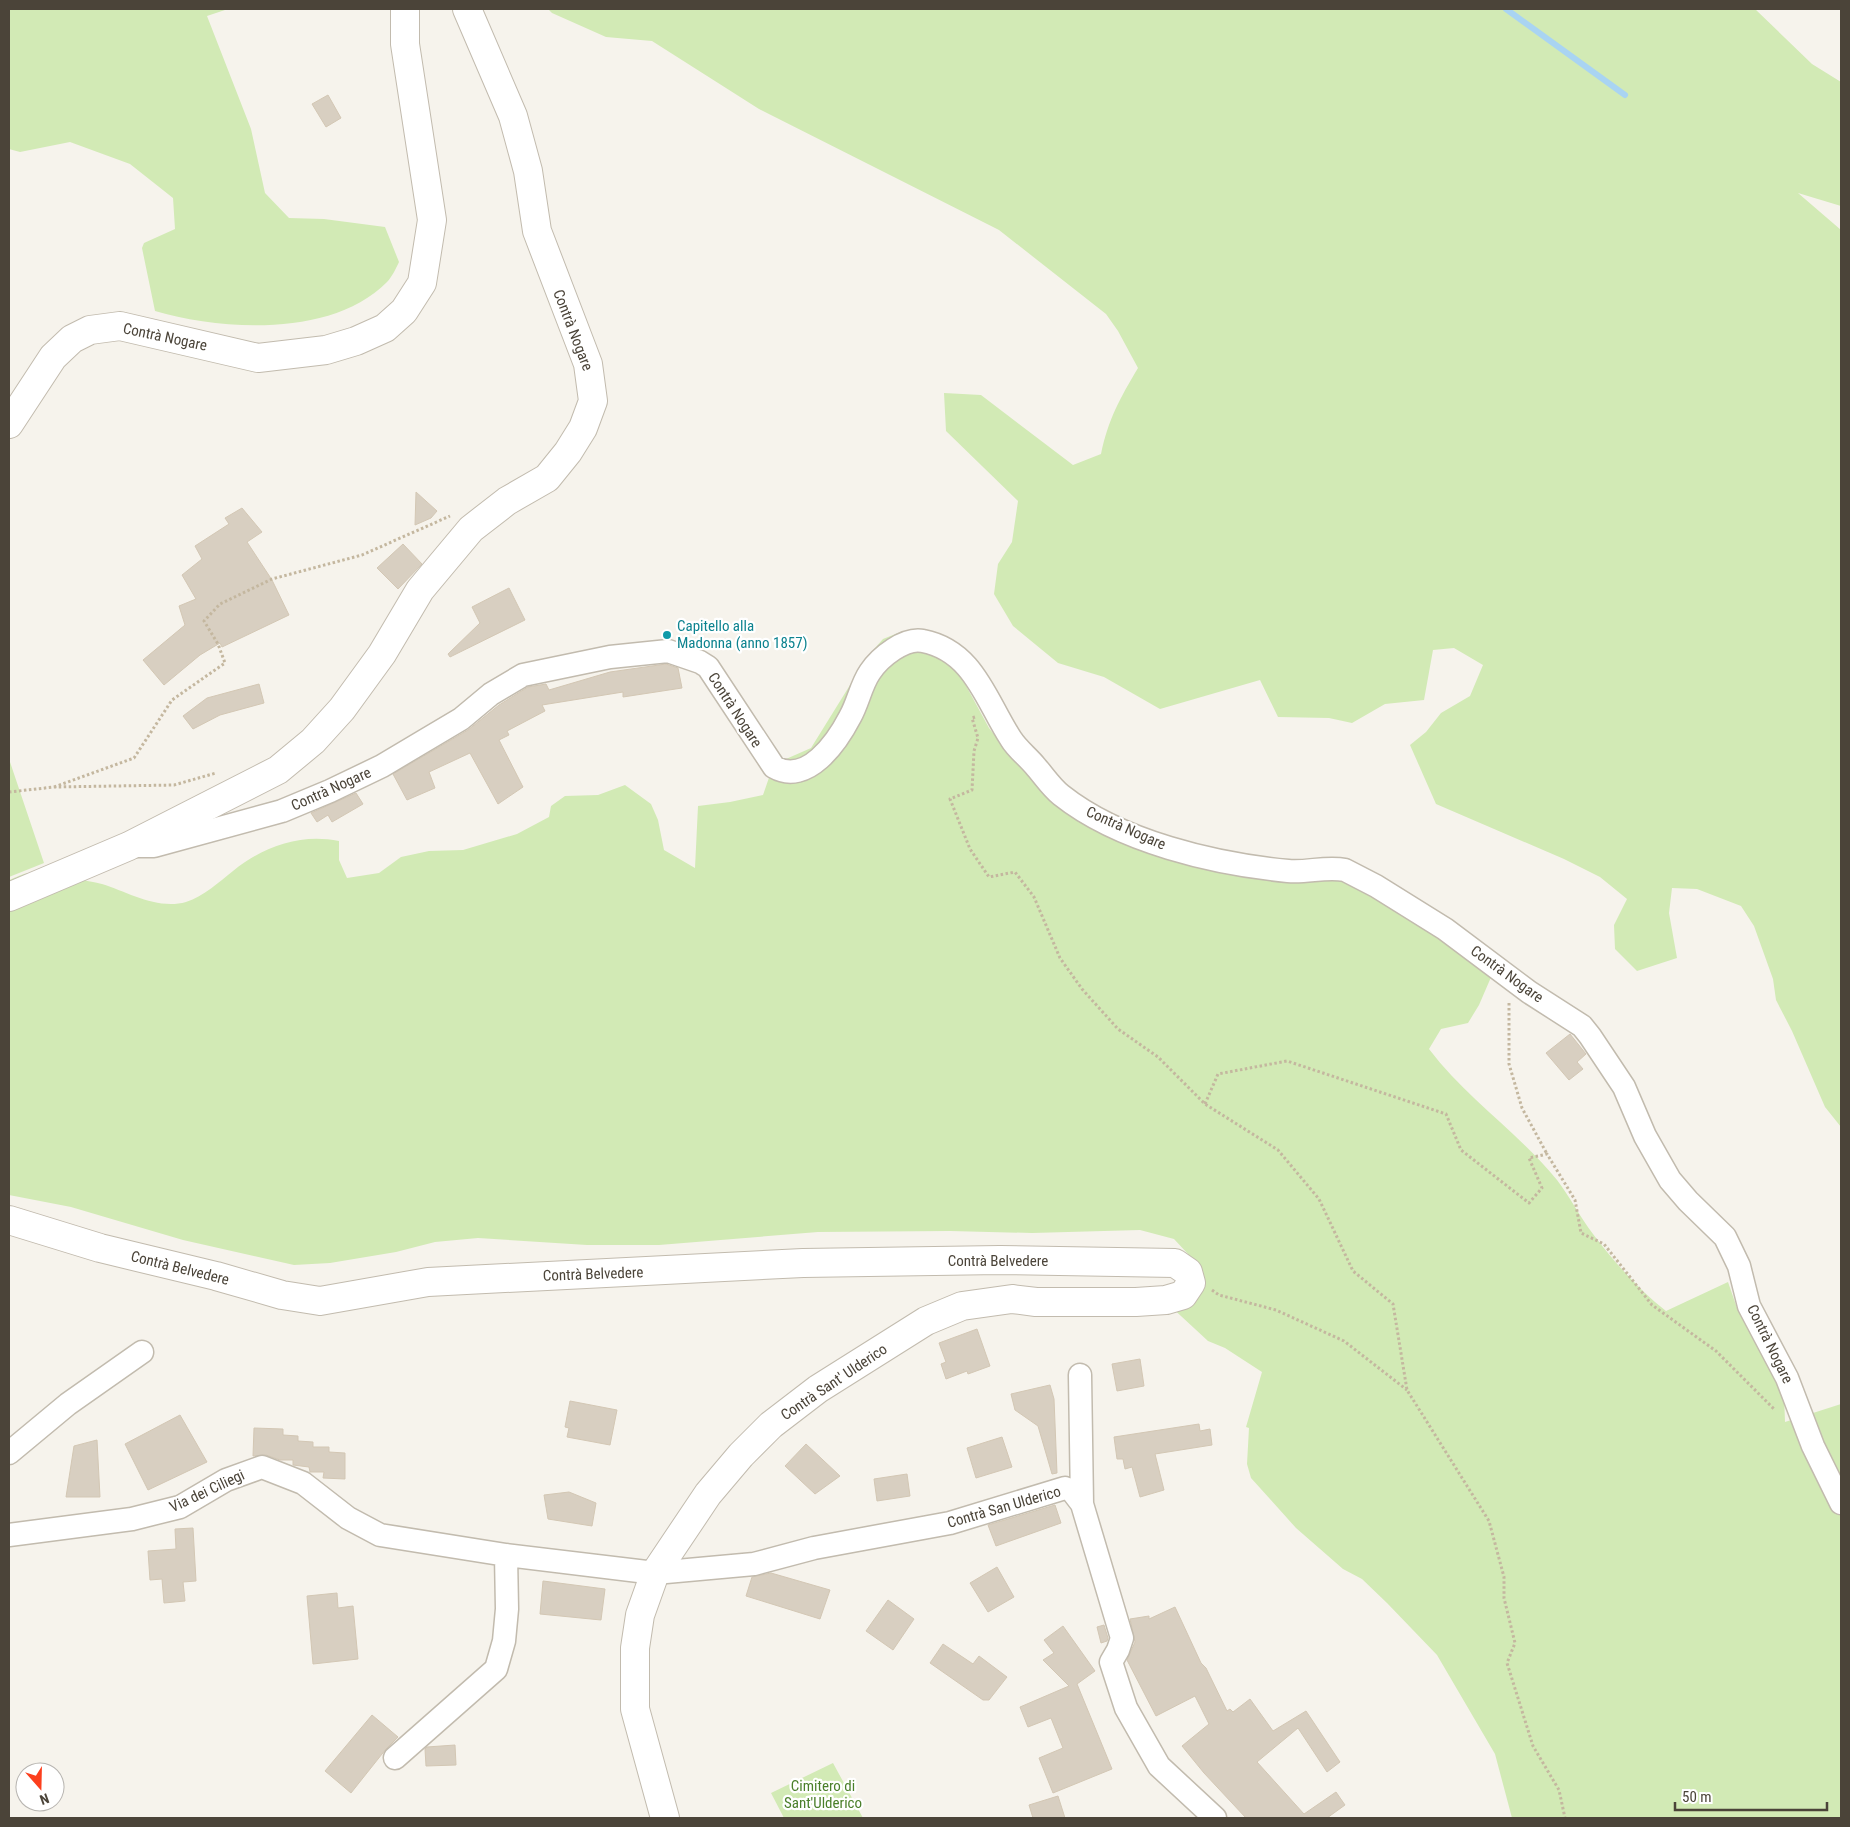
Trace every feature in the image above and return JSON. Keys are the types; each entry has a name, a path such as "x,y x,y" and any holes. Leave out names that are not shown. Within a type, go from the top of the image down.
{"street":[{"name":"Contrà Nogare","path":"9,424 53,357 72,339 90,330 120,326 258,358 326,350 356,341 384,328 404,311 422,283 432,220 405,44 405,9"},
{"name":"Contrà Nogare","path":"130,846 278,770 313,741 342,709 382,654 420,590 445,558 471,529 507,501 547,478 568,452 583,428 592,401 588,364 537,231 528,171 513,116 467,9"},
{"name":"Contrà Nogare","path":"130,846 154,846 282,810 382,766 461,719 491,694 524,675 610,658 668,651 700,662 708,667 722,686 769,762 783,771 805,768 816,762 827,751 850,718 870,672 892,651 909,641 922,640 934,644 963,661 994,707 1011,739 1060,795 1090,814 1168,847 1234,864 1292,871 1332,867 1344,870 1423,915 1582,1026 1624,1087 1645,1136 1670,1180 1688,1202 1725,1237 1739,1266 1749,1306 1787,1378 1814,1446 1841,1503"},
{"path":"9,897 130,846"},
{"name":"Contrà Belvedere","path":"9,1220 100,1248 216,1276 282,1295 320,1301 364,1295 428,1282 803,1264 1000,1260 1175,1264 1188,1272"},
{"name":"Contrà Sant' Ulderico","path":"665,1818 635,1709 635,1648 640,1616 654,1574 708,1494 741,1455 771,1425 818,1389 926,1320 962,1306 1012,1299 1036,1302 1136,1302 1166,1300 1183,1295 1191,1284 1188,1272"},
{"path":"9,1453 68,1404 142,1352"},
{"path":"1080,1375 1082,1504"},
{"name":"Via dei Ciliegi","path":"9,1535 132,1520 180,1507 226,1480 262,1467 303,1483 348,1518 380,1535 506,1555 654,1574"},
{"name":"Contrà San Ulderico","path":"654,1574 754,1564 814,1548 950,1522 1065,1488 1072,1491 1082,1504 1122,1638 1111,1662 1126,1708 1159,1766 1215,1818"},
{"path":"395,1758 454,1704 489,1678 496,1669 504,1641 507,1609 506,1555"}],"path":[{"path":"54,788 134,758 172,700 225,664 218,644 204,621 220,604 272,579 362,555 451,516"},
{"path":"994,707 972,718 978,738 974,751 972,790 950,799 970,849 989,877 1015,872 1034,897 1060,958 1082,989 1118,1029 1158,1057 1205,1104 1278,1150 1319,1200 1353,1271 1393,1304 1407,1390"},
{"path":"9,792 54,788 174,784 220,772"},
{"path":"1510,976 1509,1064 1522,1108 1575,1200 1581,1233 1604,1244 1652,1304 1716,1351 1776,1411"},
{"path":"1205,1104 1218,1074 1287,1061 1446,1114 1461,1150 1529,1203 1542,1188 1529,1158 1547,1154"},
{"path":"1188,1272 1218,1295 1276,1310 1344,1341 1407,1390 1489,1521 1504,1577 1504,1598 1515,1643 1507,1663 1533,1746 1559,1790 1565,1818"}],"green space":[{"path":"9,9 228,9 207,16 251,129 265,193 289,218 324,219 385,227 399,262 391,278 364,300 338,313 308,321 276,325 212,323 155,311 142,248 144,243 175,229 173,198 130,164 70,142 20,152 9,149"},
{"path":"548,9 1755,9 1812,64 1841,82 1841,206 1798,193 1841,230 1841,1127 1825,1107 1792,1031 1776,1000 1773,979 1754,926 1741,906 1697,889 1672,888 1669,913 1677,958 1637,971 1615,949 1614,925 1627,899 1600,877 1564,859 1436,804 1410,745 1426,732 1441,713 1470,696 1483,665 1454,648 1433,650 1424,700 1385,704 1352,723 1329,718 1278,717 1260,680 1160,709 1104,677 1058,663 1013,626 994,594 998,564 1012,542 1018,501 946,431 944,393 981,395 1073,465 1101,454 1107,430 1115,410 1138,368 1118,331 1106,314 999,230 759,109 652,41 606,37 552,13"},
{"path":"903,631 914,632 951,658 989,728 1017,763 1137,843 1348,882 1495,968 1479,1005 1468,1023 1441,1029 1429,1049 1459,1083 1542,1163 1557,1180 1609,1255 1637,1285 1666,1311 1728,1282 1737,1308 1764,1350 1784,1394 1785,1422 1841,1404 1841,1818 1512,1818 1495,1754 1437,1655 1362,1579 1343,1569 1296,1528 1251,1478 1247,1464 1249,1428 1246,1427 1262,1372 1225,1348 1208,1341 1168,1304 1187,1277 1188,1254 1174,1239 1140,1230 1032,1233 950,1231 818,1232 659,1245 587,1245 478,1238 435,1242 396,1252 330,1263 294,1265 183,1240 71,1207 9,1195 9,880 27,873 54,875 102,884 154,902 175,904 186,902 199,896 245,862 270,848 297,840 311,839 339,841 339,860 347,878 379,873 401,857 429,851 463,850 517,834 549,817 551,806 565,796 598,795 625,785 651,804 658,820 664,850 695,868 698,806 763,795 772,769 779,759 786,759 811,748 868,656 883,639"},
{"path":"9,759 44,863 9,877"},
{"name":"Cimitero di Sant'Ulderico","path":"833,1763 863,1818 784,1818 771,1793"}],"building":[{"path":"328,95 341,118 326,127 312,104"},
{"path":"416,492 437,511 431,518 415,525"},
{"path":"242,508 262,532 247,542 272,580 289,615 222,647 220,643 200,655 164,685 143,660 185,625 179,606 196,599 182,575 202,559 195,546 229,524 225,518"},
{"path":"403,544 422,564 398,589 377,568"},
{"path":"509,588 525,620 450,657 448,654 480,623 472,607"},
{"path":"666,664 678,668 682,688 623,697 623,692 542,705 545,711 507,731 509,735 499,740 523,787 498,804 470,753 429,772 435,788 407,800 393,774 468,730 499,705 528,687 546,684 549,690 610,672"},
{"path":"259,684 264,703 220,715 193,729 183,716 207,698"},
{"path":"356,793 363,804 332,822 328,815 317,822 311,813"},
{"path":"1570,1034 1586,1054 1577,1062 1583,1069 1569,1080 1546,1053"},
{"path":"977,1329 990,1366 968,1374 967,1371 946,1379 941,1364 946,1362 939,1343"},
{"path":"1140,1359 1144,1386 1117,1391 1112,1364"},
{"path":"1050,1385 1054,1399 1057,1473 1052,1474 1038,1426 1015,1410 1011,1394"},
{"path":"570,1401 617,1410 610,1445 567,1437 569,1428 565,1427"},
{"path":"180,1415 207,1462 148,1490 125,1444"},
{"path":"1199,1424 1200,1431 1210,1429 1212,1445 1155,1454 1164,1490 1140,1497 1132,1467 1125,1469 1123,1459 1117,1459 1114,1437"},
{"path":"254,1428 283,1429 283,1435 298,1436 298,1441 313,1442 313,1447 329,1447 329,1452 345,1453 345,1479 323,1478 324,1472 310,1472 309,1467 293,1465 293,1460 280,1460 266,1455 253,1456"},
{"path":"1002,1437 1012,1467 976,1478 967,1448"},
{"path":"97,1440 100,1497 66,1497 74,1446"},
{"path":"806,1444 840,1476 815,1494 785,1466"},
{"path":"907,1474 910,1496 877,1501 874,1479"},
{"path":"569,1492 596,1503 592,1526 548,1519 544,1495"},
{"path":"1055,1505 1061,1523 996,1546 988,1525"},
{"path":"193,1528 196,1581 183,1582 185,1601 164,1603 162,1579 150,1580 148,1551 176,1549 175,1529"},
{"path":"997,1567 1014,1597 988,1612 970,1583"},
{"path":"771,1573 830,1590 820,1619 746,1596 752,1577"},
{"path":"543,1581 605,1589 601,1620 540,1614"},
{"path":"337,1593 338,1608 353,1606 358,1659 313,1664 307,1596"},
{"path":"888,1600 914,1619 893,1650 866,1631"},
{"path":"1175,1607 1201,1663 1206,1668 1227,1711 1230,1709 1233,1712 1250,1699 1273,1731 1306,1711 1340,1762 1327,1772 1298,1728 1257,1762 1304,1814 1336,1792 1345,1805 1327,1818 1246,1818 1204,1773 1182,1746 1209,1724 1195,1696 1156,1716 1127,1660 1135,1642 1130,1619 1149,1616 1149,1619"},
{"path":"1104,1625 1108,1638 1107,1641 1101,1643 1097,1627"},
{"path":"1063,1626 1095,1671 1077,1684 1112,1769 1053,1793 1039,1758 1063,1748 1051,1718 1028,1727 1020,1707 1069,1686 1043,1660 1054,1653 1044,1640"},
{"path":"943,1644 973,1664 979,1656 1007,1677 989,1700 983,1700 930,1663"},
{"path":"372,1715 398,1737 351,1793 325,1771"},
{"path":"455,1745 456,1765 426,1766 425,1749 427,1747"},
{"path":"1058,1796 1065,1818 1033,1818 1029,1805"}],"waterway":[{"path":"1506,9 1625,95"}],"place":[{"name":"Capitello alla Madonna (anno 1857)","path":"667,635"}]}
